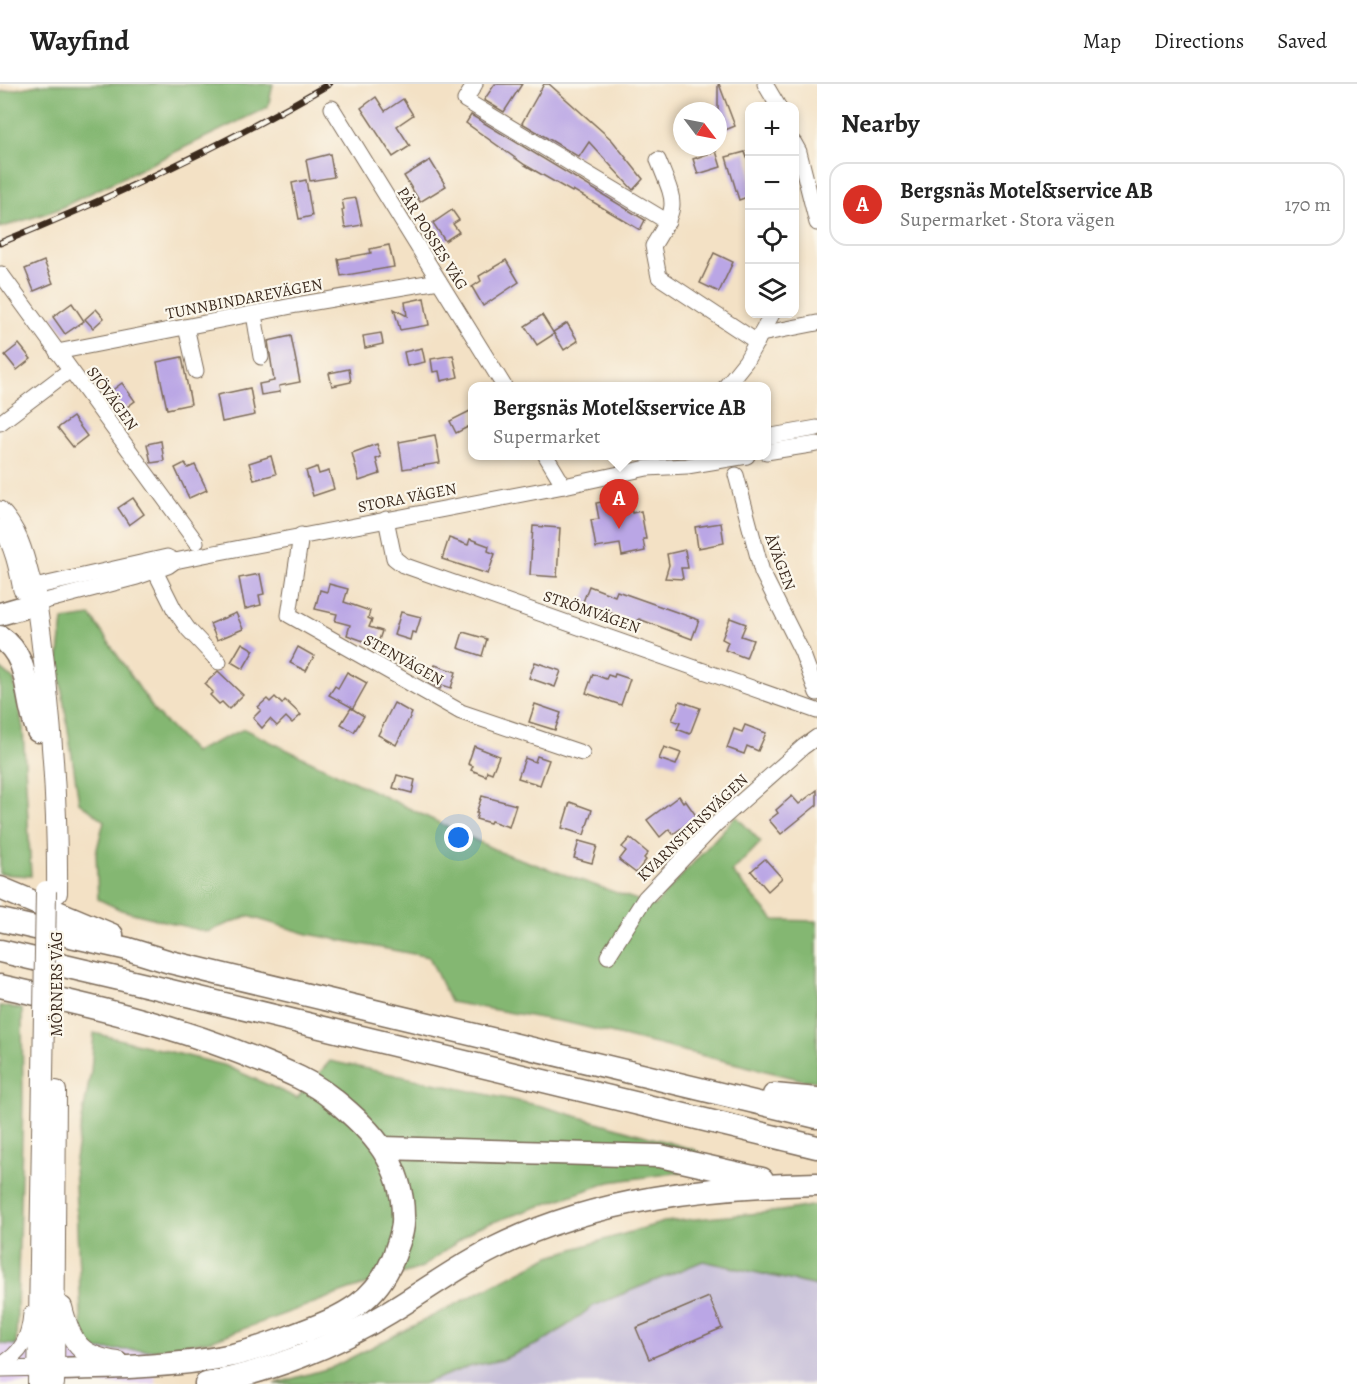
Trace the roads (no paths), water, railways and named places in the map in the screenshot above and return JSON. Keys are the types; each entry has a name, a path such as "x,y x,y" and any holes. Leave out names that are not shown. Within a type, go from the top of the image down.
{"highway":[{"path":"0,614 29,597"},
{"path":"0,638 14,650 19,658 26,680 32,719 38,731"},
{"path":"0,888 68,915 170,962"},
{"path":"0,920 128,949 170,962 817,1117"},
{"path":"0,951 817,1146"},
{"path":"0,986 117,1013 223,1045 296,1075 332,1098 363,1126 382,1148 397,1176 403,1198 404,1228 391,1268 374,1291 352,1309 318,1326 274,1343 233,1355 46,1376"},
{"path":"677,1084 817,1099"},
{"path":"382,1148 660,1156 783,1184"},
{"path":"206,1384 277,1366 315,1352 390,1312 493,1249 563,1219 624,1205 700,1192 783,1184 817,1184"}],"main road":[{"name":"MÖRNERS VÄG","path":"29,597 51,892 46,1376"},
{"name":"MÖRNERS VÄG","path":"29,597 51,731 57,849 51,892"},
{"path":"48,1277 68,1330 81,1349 99,1359 137,1365"}],"street":[{"path":"475,84 465,100 668,222"},
{"path":"765,84 776,102"},
{"name":"PÄR POSSES VÄG","path":"332,108 501,382"},
{"path":"799,156 817,223"},
{"path":"658,160 671,192 673,206 668,222 653,246 658,277 759,338 817,323"},
{"name":"SJÖVÄGEN","path":"1,274 196,542"},
{"name":"TUNNBINDAREVÄGEN","path":"57,352 439,281"},
{"path":"254,314 261,357"},
{"path":"730,382 746,361 770,318"},
{"path":"186,327 196,370"},
{"path":"0,423 70,369"},
{"path":"771,436 817,428"},
{"path":"771,451 817,444"},
{"path":"548,460 564,486"},
{"name":"STORA VÄGEN","path":"646,468 664,460"},
{"name":"STORA VÄGEN","path":"29,597 68,597 155,571 175,561 301,535 564,486 646,468 687,466 723,460"},
{"name":"ÅVÄGEN","path":"736,475 762,572 802,652 817,693"},
{"path":"0,509 19,537 29,597"},
{"name":"STRÖMVÄGEN","path":"386,519 394,558 403,565 817,711"},
{"path":"0,527 29,597"},
{"name":"STENVÄGEN","path":"301,535 289,615 461,712 582,753"},
{"name":"STORA VÄGEN","path":"29,597 167,557 175,561"},
{"path":"155,571 174,609 188,629 219,662"},
{"name":"KVARNSTENSVÄGEN","path":"609,956 645,898 715,825 817,737"},
{"path":"0,1367 14,1356 29,1335 32,1283 48,1277"},
{"path":"0,1367 46,1376"}],"railway":[{"path":"0,243 167,170 249,129 329,84"}],"place":[{"name":"Bergsnäs Motel&service AB","path":"619,529"}]}
